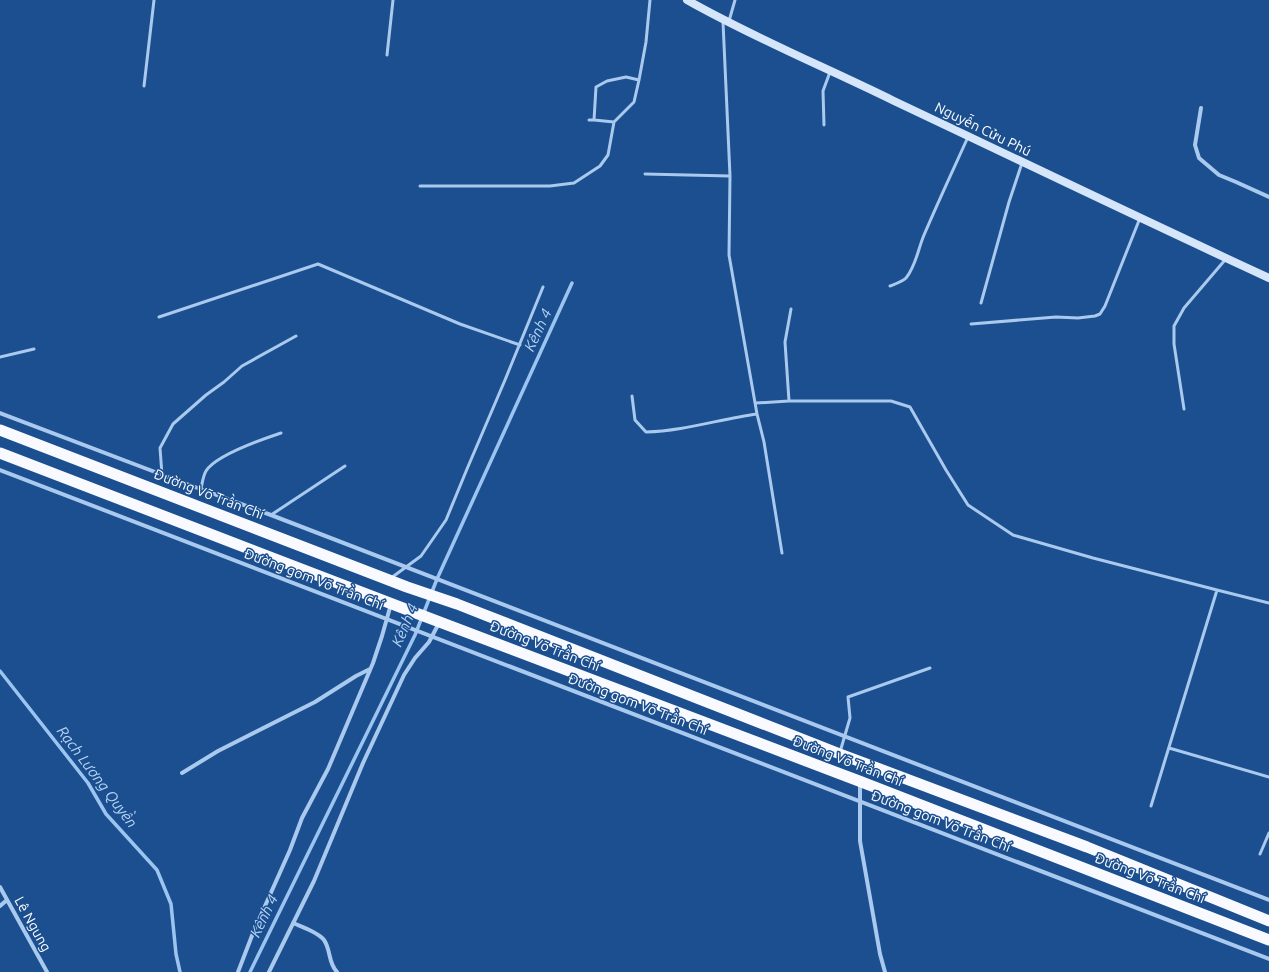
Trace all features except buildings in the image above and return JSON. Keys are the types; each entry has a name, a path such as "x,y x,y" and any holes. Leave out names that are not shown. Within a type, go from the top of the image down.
{"highway":[{"name":"Đường Võ Trần Chí","path":"0,430 390,579 407,587 457,604 840,754 1087,847 1269,920"},
{"path":"0,453 396,605"},
{"name":"Đường Võ Trần Chí","path":"396,605 860,781 1269,940"}],"main road":[{"name":"Nguyễn Cửu Phú","path":"687,0 726,21 1269,278"}],"street":[{"path":"1201,108 1195,144 1199,158 1219,176 1269,197"},
{"path":"0,414 271,515 1269,900"},
{"name":"Đường gom Võ Trần Chí","path":"0,470 1269,959"},
{"path":"238,972 302,818 328,768 370,669 387,619 396,605"},
{"path":"269,972 314,880 380,723 404,675 432,636 435,620"},
{"path":"182,773 218,750 314,702 370,669"},
{"path":"860,781 860,841 880,954 885,972"},
{"name":"Lê Ngung","path":"0,887 48,972"},
{"path":"0,906 7,900"},
{"path":"293,923 312,932 324,941 332,965 337,972"}],"lane":[{"path":"144,86 154,0"},
{"path":"388,55 393,0"},
{"path":"420,186 550,186 574,183 600,166 608,154 614,122 634,102 646,42 650,0"},
{"path":"735,0 726,21 730,176 729,255 757,414 764,442 782,553"},
{"path":"824,125 823,91 830,70"},
{"path":"594,120 596,87 607,81 626,77 639,80"},
{"path":"589,120 614,122"},
{"path":"890,286 905,279 912,269 923,237 968,136"},
{"path":"981,303 1009,202 1023,162"},
{"path":"645,174 730,176"},
{"path":"971,324 1056,317 1078,318 1100,314 1105,306 1140,218"},
{"path":"1184,409 1174,344 1174,326 1184,308 1226,258"},
{"path":"159,317 318,264 460,324 520,345"},
{"path":"390,579 421,556 446,520 543,287"},
{"path":"789,401 785,342 792,309"},
{"path":"162,475 160,448 173,424 242,366 296,336"},
{"path":"0,357 34,349"},
{"path":"632,396 636,420 646,432 661,432 727,418 757,414"},
{"path":"756,403 789,401 891,401 910,408 968,505 1013,535 1093,558 1269,603"},
{"path":"201,490 206,471 213,464 241,448 281,433"},
{"path":"271,515 345,466"},
{"path":"1151,806 1217,590"},
{"path":"840,754 850,718 848,696 930,668"},
{"path":"1169,748 1269,777"},
{"path":"1260,854 1269,833"}],"waterway":[{"name":"Kênh 4","path":"250,972 415,635 437,579 572,283"},
{"name":"Rạch Lương Quyền","path":"0,671 88,783 106,814 157,870 171,904 176,954 180,972"}]}
